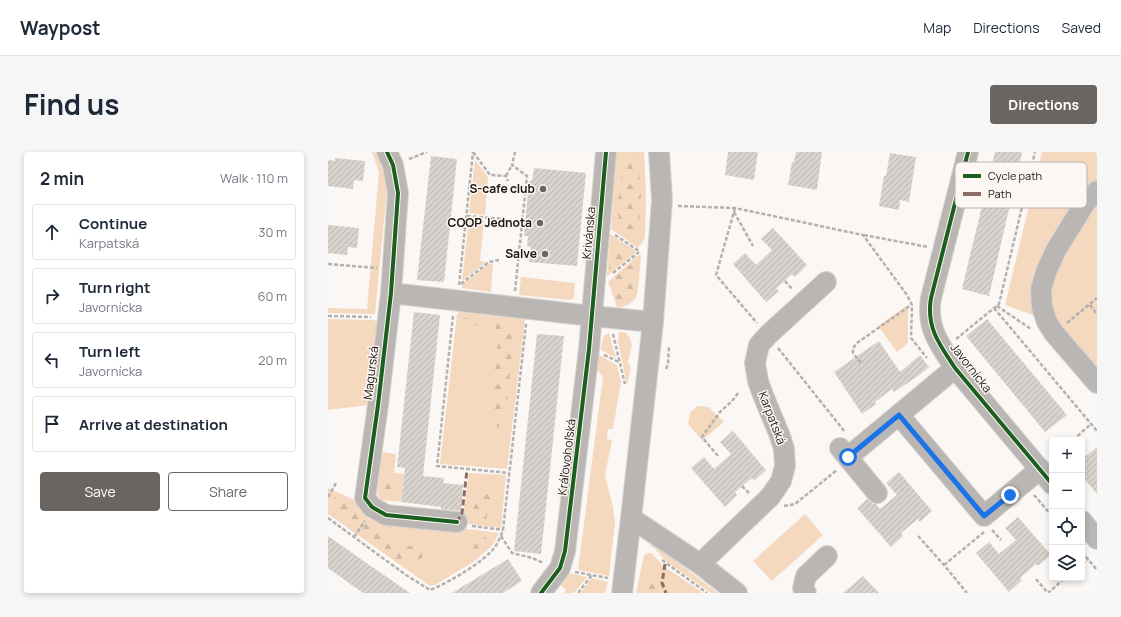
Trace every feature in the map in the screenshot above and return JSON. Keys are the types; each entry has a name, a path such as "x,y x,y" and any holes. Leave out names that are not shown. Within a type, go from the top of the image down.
{"street":[{"name":"Magurská","path":"387,152 393,165 398,193 391,293 365,498 372,507 386,515 465,524"},
{"name":"Krivánska","path":"592,316 606,152"},
{"path":"617,586 631,518 653,322 662,200 659,152"},
{"name":"Javornícka","path":"965,162 968,152"},
{"path":"1087,201 1097,191"},
{"name":"Javornícka","path":"955,203 929,308 932,330 955,368 1046,477 984,516 899,415 955,368"},
{"path":"1082,208 1056,250 1046,272 1041,289 1042,307 1047,322 1054,333 1097,383"},
{"name":"Karpatská","path":"700,564 770,497 781,481 785,466 784,449 758,381 755,363 759,345 772,341 826,282"},
{"path":"391,293 653,322"},
{"name":"Kráľovohoľská","path":"541,593 560,568 565,552 592,316"},
{"path":"877,493 843,452 899,415"},
{"path":"631,518 700,564 737,593"},
{"path":"1085,525 1097,539"},
{"path":"806,593 803,588 806,576 827,556"}],"path":[{"path":"408,159 427,152"},
{"path":"473,152 490,175 506,176"},
{"path":"459,286 473,152"},
{"path":"506,176 512,165 515,152"},
{"path":"1033,162 1035,152"},
{"path":"512,165 527,176 516,281"},
{"path":"506,176 508,181"},
{"path":"682,206 735,208 943,250"},
{"path":"735,208 716,275 772,341 843,452 795,504 781,507"},
{"path":"955,340 999,304 1022,208"},
{"path":"734,212 753,246"},
{"path":"467,216 504,219"},
{"path":"610,275 639,252 615,234"},
{"path":"863,235 907,295 912,305 911,338 930,362"},
{"path":"456,291 459,286 489,262 499,260"},
{"path":"328,264 380,268"},
{"path":"785,281 792,289"},
{"path":"1075,317 1097,298"},
{"path":"861,363 854,353 853,348 857,343 912,305"},
{"path":"1090,305 1097,314"},
{"path":"994,308 1097,431"},
{"path":"454,309 437,466 509,473"},
{"path":"328,316 378,318"},
{"path":"328,518 406,575 430,590 476,564 494,548 503,530 526,326"},
{"path":"612,330 625,384"},
{"path":"665,371 668,364 669,342"},
{"path":"602,354 619,362"},
{"path":"718,456 702,437 720,412 739,392"},
{"path":"1077,437 1092,424"},
{"path":"328,497 336,483"},
{"path":"742,486 749,493"},
{"path":"1032,492 1049,512"},
{"path":"465,524 503,530"},
{"path":"501,536 512,553 532,558 549,565"},
{"path":"918,536 967,593"},
{"path":"1085,556 1097,570"},
{"path":"661,559 665,564 707,593"},
{"path":"576,572 592,575 617,586"},
{"path":"578,593 592,575"},
{"path":"1036,579 1048,592 1061,581"}],"green space":[{"path":"372,152 375,152 383,168 387,190 375,314 328,313 328,308 367,309 379,172"},
{"path":"616,152 644,152 646,195 645,238 638,248 611,229"},
{"path":"624,152 638,152 641,197 639,230 632,234 621,227 617,209"},
{"path":"1042,152 1097,152 1097,373 1056,324 1005,305 1028,208 1087,208 1087,162 1040,162"},
{"path":"475,160 488,177 485,215 469,213"},
{"path":"469,218 484,220 480,261 486,262 462,281"},
{"path":"610,234 636,251 607,276"},
{"path":"614,239 629,251 628,255 609,271 612,240"},
{"path":"638,255 641,255 639,284 636,297 628,305 617,307 608,282"},
{"path":"637,259 634,291 627,302 618,304 610,282"},
{"path":"493,263 491,292 462,288 462,285 487,265"},
{"path":"521,277 575,283 574,298 570,300 519,295"},
{"path":"908,305 908,343 897,352 878,326"},
{"path":"460,312 525,319 507,469 440,464 457,314"},
{"path":"328,319 373,320 379,322 369,405 328,410"},
{"path":"462,319 507,320 514,329 507,405 498,428 490,417 498,340 495,326 467,325"},
{"path":"619,332 625,332 630,338 632,345 628,362 631,368 627,385 618,341"},
{"path":"609,333 616,358 601,350 603,338"},
{"path":"595,353 617,365 621,382 613,429 608,429 607,439 612,440 605,475 613,507 615,523 609,576 578,570 603,377 593,364"},
{"path":"697,406 709,407 724,422 702,440 688,424 690,413"},
{"path":"382,452 396,454 394,473 404,474 401,502 380,500 377,493"},
{"path":"469,473 506,475 501,528 462,523"},
{"path":"388,478 398,482 396,493 387,496 382,492 382,485"},
{"path":"328,488 361,503 369,519 454,530 460,528 499,533 492,546 473,562 435,585 430,586 328,514"},
{"path":"484,490 491,499 486,520 476,520 471,512"},
{"path":"336,497 357,506 365,523 395,544 421,548 424,555 419,561 397,560 330,512 330,504"},
{"path":"805,514 823,535 772,581 753,561"},
{"path":"479,532 487,539 480,548 473,549 468,541 471,534"},
{"path":"653,545 718,593 711,593 667,562 654,548 649,546"},
{"path":"652,553 662,565 703,593 636,593 644,555"},
{"path":"564,572 587,577 574,593 564,593 566,590 558,583"},
{"path":"592,578 608,582 605,593 580,593"},
{"path":"649,579 656,582 661,593 642,593 644,585"}],"building":[{"path":"728,152 758,152 754,180 725,175"},
{"path":"796,152 822,152 817,190 788,185 792,162 794,162"},
{"path":"995,152 1022,152 1020,162 993,162"},
{"path":"890,153 916,157 909,202 900,200 899,210 879,206 884,176 886,176"},
{"path":"431,156 457,159 444,282 417,280"},
{"path":"335,158 365,161 363,181 354,180 353,189 328,186 328,160 335,161"},
{"path":"534,168 586,173 577,266 529,262 531,247 527,246 528,236 524,236 529,181 532,181"},
{"path":"982,208 1009,208 989,296 962,289"},
{"path":"328,225 359,228 357,248 348,247 347,255 328,253"},
{"path":"773,228 807,265 795,277 792,274 776,289 779,291 766,302 733,264 745,253 756,265 772,250 761,239"},
{"path":"414,312 440,315 423,476 444,478 443,483 463,485 461,511 401,502 405,468 397,467"},
{"path":"987,319 1067,415 1045,432 966,336"},
{"path":"537,334 564,336 541,554 514,551"},
{"path":"879,341 900,372 920,355 929,367 894,392 892,389 875,402 876,404 862,414 834,372"},
{"path":"733,431 766,470 754,481 752,478 735,492 737,495 725,507 691,468 704,457 714,469 731,454 720,442"},
{"path":"1097,447 1097,494 1085,480 1085,457"},
{"path":"899,472 932,511 920,522 918,519 901,533 903,536 891,547 857,508 867,499 873,504 876,504 880,509 897,495 886,483"},
{"path":"1018,517 1049,553 1049,557 1038,566 1036,564 1020,578 1022,580 1009,592 976,553 989,542 999,554 1016,540 1005,528"},
{"path":"328,536 410,593 363,593 328,568"},
{"path":"508,559 522,581 503,593 452,593"},
{"path":"863,576 879,593 843,593"}],"marked path":[{"path":"457,522 462,513 467,470"},
{"path":"665,564 662,583 666,593"}],"cycle path":[{"path":"387,152 393,165 398,193 391,293 365,498 372,507 386,515 457,522"},
{"path":"541,593 560,568 565,551 589,349 606,152"},
{"path":"965,162 968,152"},
{"path":"955,203 931,298 930,318 932,327 939,343 955,368 1049,480"}],"place":[{"name":"S-cafe club","path":"543,189"},
{"name":"COOP Jednota","path":"540,223"},
{"name":"Salve","path":"545,254"}],"route":[{"path":"848,457 899,415 984,516 1010,495"}]}
